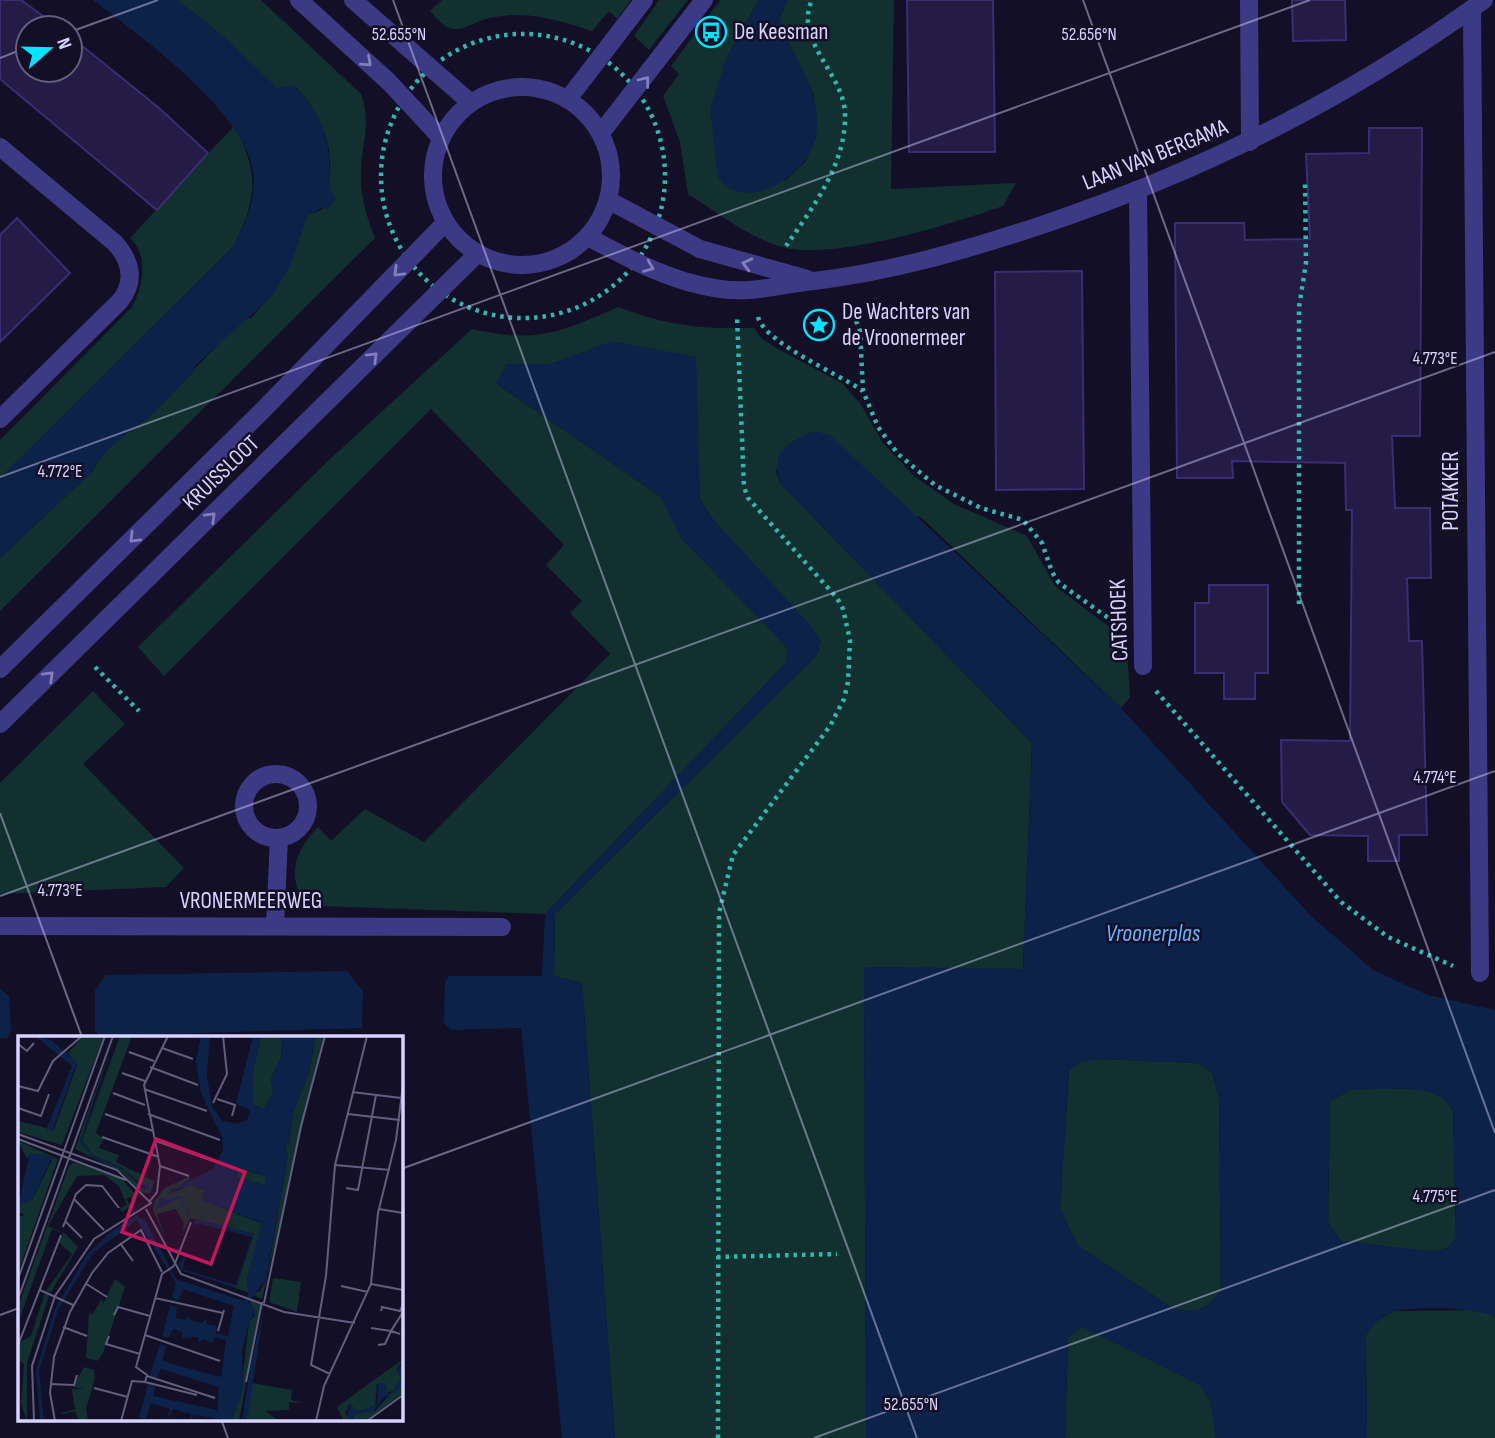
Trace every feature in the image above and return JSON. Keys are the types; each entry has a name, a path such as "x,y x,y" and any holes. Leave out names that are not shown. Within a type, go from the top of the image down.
{"street":[{"path":"299,0 404,97 442,138"},
{"path":"353,0 471,103"},
{"path":"568,99 644,0"},
{"path":"601,133 637,90 704,0"},
{"path":"1249,0 1250,142"},
{"name":"LAAN VAN BERGAMA","path":"588,237 636,262 721,290 753,290 885,270 1005,237 1138,191 1250,142 1363,83 1478,4"},
{"name":"POTAKKER","path":"1478,4 1480,973"},
{"path":"535,87 568,99 586,114 601,133 612,179 600,220 588,237 563,254 522,265 510,265 476,255 445,223 436,202 434,159 442,138 454,119 471,103 489,93 535,87"},
{"path":"0,147 115,243 127,262 131,275 130,286 120,301 0,419"},
{"name":"CATSHOEK","path":"1138,191 1143,666"},
{"name":"LAAN VAN BERGAMA","path":"608,200 656,227 723,258 813,281"},
{"name":"KRUISSLOOT","path":"0,669 262,411 445,223"},
{"name":"KRUISSLOOT","path":"0,724 476,255"},
{"path":"275,925 279,838"},
{"name":"VRONERMEERWEG","path":"0,926 502,927"}],"path":[{"path":"782,250 826,184 842,145 845,113 835,78 819,53 807,24 812,0"},
{"path":"519,35 562,38 584,45 602,57 637,90 655,119 665,163 664,205 656,227 636,262 618,286 574,309 543,317 528,319 492,315 466,306 441,290 410,260 391,232 380,186 382,147 404,97 432,68 448,52 519,35"},
{"path":"1298,604 1299,307 1306,263 1305,182"},
{"path":"837,278 860,331 863,391 886,440 911,467 935,485 970,503 1023,520 1042,543 1059,583 1129,634 1143,666"},
{"path":"754,305 761,327 776,340 863,391"},
{"path":"718,1438 719,913 733,855 837,716 848,682 849,652 847,621 837,598 748,498 744,487 737,308"},
{"path":"93,664 139,711"},
{"name":"CATSHOEK","path":"1143,666 1152,687 1342,902 1388,937 1426,957 1480,973"},
{"path":"717,1257 837,1254"}],"green space":[{"path":"177,0 261,0 361,94 366,125 361,182 367,215 375,238 0,611 0,558 93,471 114,443 143,422 244,318 251,318 270,295 285,270 307,215 322,210 330,174 328,143 307,100 295,85 277,89 223,36"},
{"path":"442,0 631,0 617,19 609,11 592,31 553,20 513,15 486,19 464,28 452,29 430,11"},
{"path":"659,0 688,0 649,50 634,36"},
{"path":"720,0 759,0 726,59 719,84 751,192 787,179 805,162 816,137 814,95 782,29 780,18 787,0 894,0 891,189 1016,183 1003,206 924,231 862,245 805,250 782,247 757,237 688,194 680,142 663,96 679,74 671,66"},
{"path":"234,126 248,158 252,186 247,215 233,247 0,478 0,440 132,307 141,281 142,262 136,245 130,238"},
{"path":"618,307 685,325 754,328 762,339 778,349 842,383 860,403 883,443 914,476 954,504 1027,536 1055,586 1108,626 1127,646 1130,697 1121,708 922,518 775,470 781,484 1032,743 1023,969 864,967 866,1438 615,1438 582,983 554,976 555,914 816,656 819,649 712,518 700,500 698,474 572,357 550,364 507,364 497,384 661,497 682,539 785,645 788,654 786,663 545,914 321,906 304,903 296,882 299,854 318,827 331,841 365,809 424,842 610,654 570,613 582,601 546,565 564,545 431,409 164,676 138,647 330,459 472,329 514,335 548,333"},
{"path":"93,691 125,724 83,764 184,868 166,887 0,894 0,783"},
{"path":"1100,1059 1197,1063 1212,1072 1219,1098 1221,1290 1206,1306 1190,1311 1174,1309 1077,1245 1060,1208 1069,1070 1083,1061"},
{"path":"1407,1089 1439,1095 1453,1111 1456,1238 1447,1248 1436,1252 1341,1241 1328,1222 1330,1101 1350,1090"},
{"path":"1481,1310 1495,1317 1495,1438 1367,1438 1366,1334 1377,1321 1394,1311"},
{"path":"1082,1326 1200,1385 1211,1402 1216,1438 1065,1438 1068,1337"}],"water":[{"path":"93,0 177,0 223,36 277,88 295,85 320,121 329,158 329,189 337,198 326,210 323,207 307,216 291,264 273,295 195,366 192,374 150,416 109,449 93,471 0,558 0,478 233,247 252,201 253,170 245,147 230,123 187,76"},
{"path":"759,0 787,0 780,18 782,29 813,94 816,136 802,164 790,176 760,191 744,193 730,188 718,177 710,110 726,59"},
{"path":"612,341 696,357 700,500 712,518 810,625 821,641 816,656 555,914 554,976 582,983 615,1438 562,1438 521,1028 451,1030 444,1023 445,981 449,976 542,976 545,914 786,663 788,654 785,645 682,539 661,497 496,383 507,364 550,364"},
{"name":"Vroonerplas","path":"815,431 831,436 1121,708 1311,916 1373,970 1428,995 1495,1010 1495,1317 1461,1309 1419,1308 1392,1312 1375,1323 1366,1334 1367,1438 1216,1438 1211,1402 1200,1385 1082,1327 1068,1337 1065,1438 866,1438 864,967 1023,969 1032,743 781,484 777,464 779,456 789,444","holes":["1100,1059 1197,1063 1212,1072 1219,1098 1221,1290 1207,1306 1190,1311 1174,1309 1077,1245 1060,1208 1069,1070 1083,1061","1407,1089 1429,1092 1439,1095 1453,1111 1456,1238 1447,1248 1436,1252 1341,1241 1328,1222 1330,1101 1350,1090"]},
{"path":"347,971 363,991 362,1028 99,1036 95,1031 95,990 106,975"},
{"path":"0,989 9,996 11,1030 7,1038 0,1038"}],"building":[{"path":"0,0 21,0 40,14 14,14 14,84 84,84 84,47 159,108 208,153 157,210 0,79"},
{"path":"907,0 993,0 995,152 909,152"},
{"path":"1292,0 1345,0 1346,40 1293,41"},
{"path":"1369,128 1422,128 1420,436 1392,436 1395,508 1430,508 1431,578 1407,578 1409,641 1422,641 1427,835 1399,835 1399,861 1368,861 1368,836 1310,835 1282,802 1281,740 1350,741 1352,510 1346,510 1345,463 1232,461 1233,478 1177,478 1175,223 1244,223 1245,240 1310,239 1306,154 1369,153"},
{"path":"17,218 70,273 0,342 0,235"},
{"path":"1082,271 1084,489 996,490 995,272"},
{"path":"1209,585 1268,585 1268,673 1255,673 1255,699 1224,699 1224,673 1195,673 1195,603 1209,603"}],"place":[{"name":"De Keesman","path":"711,32"},
{"name":"De Wachters van de Vroonermeer","path":"819,325"}]}
